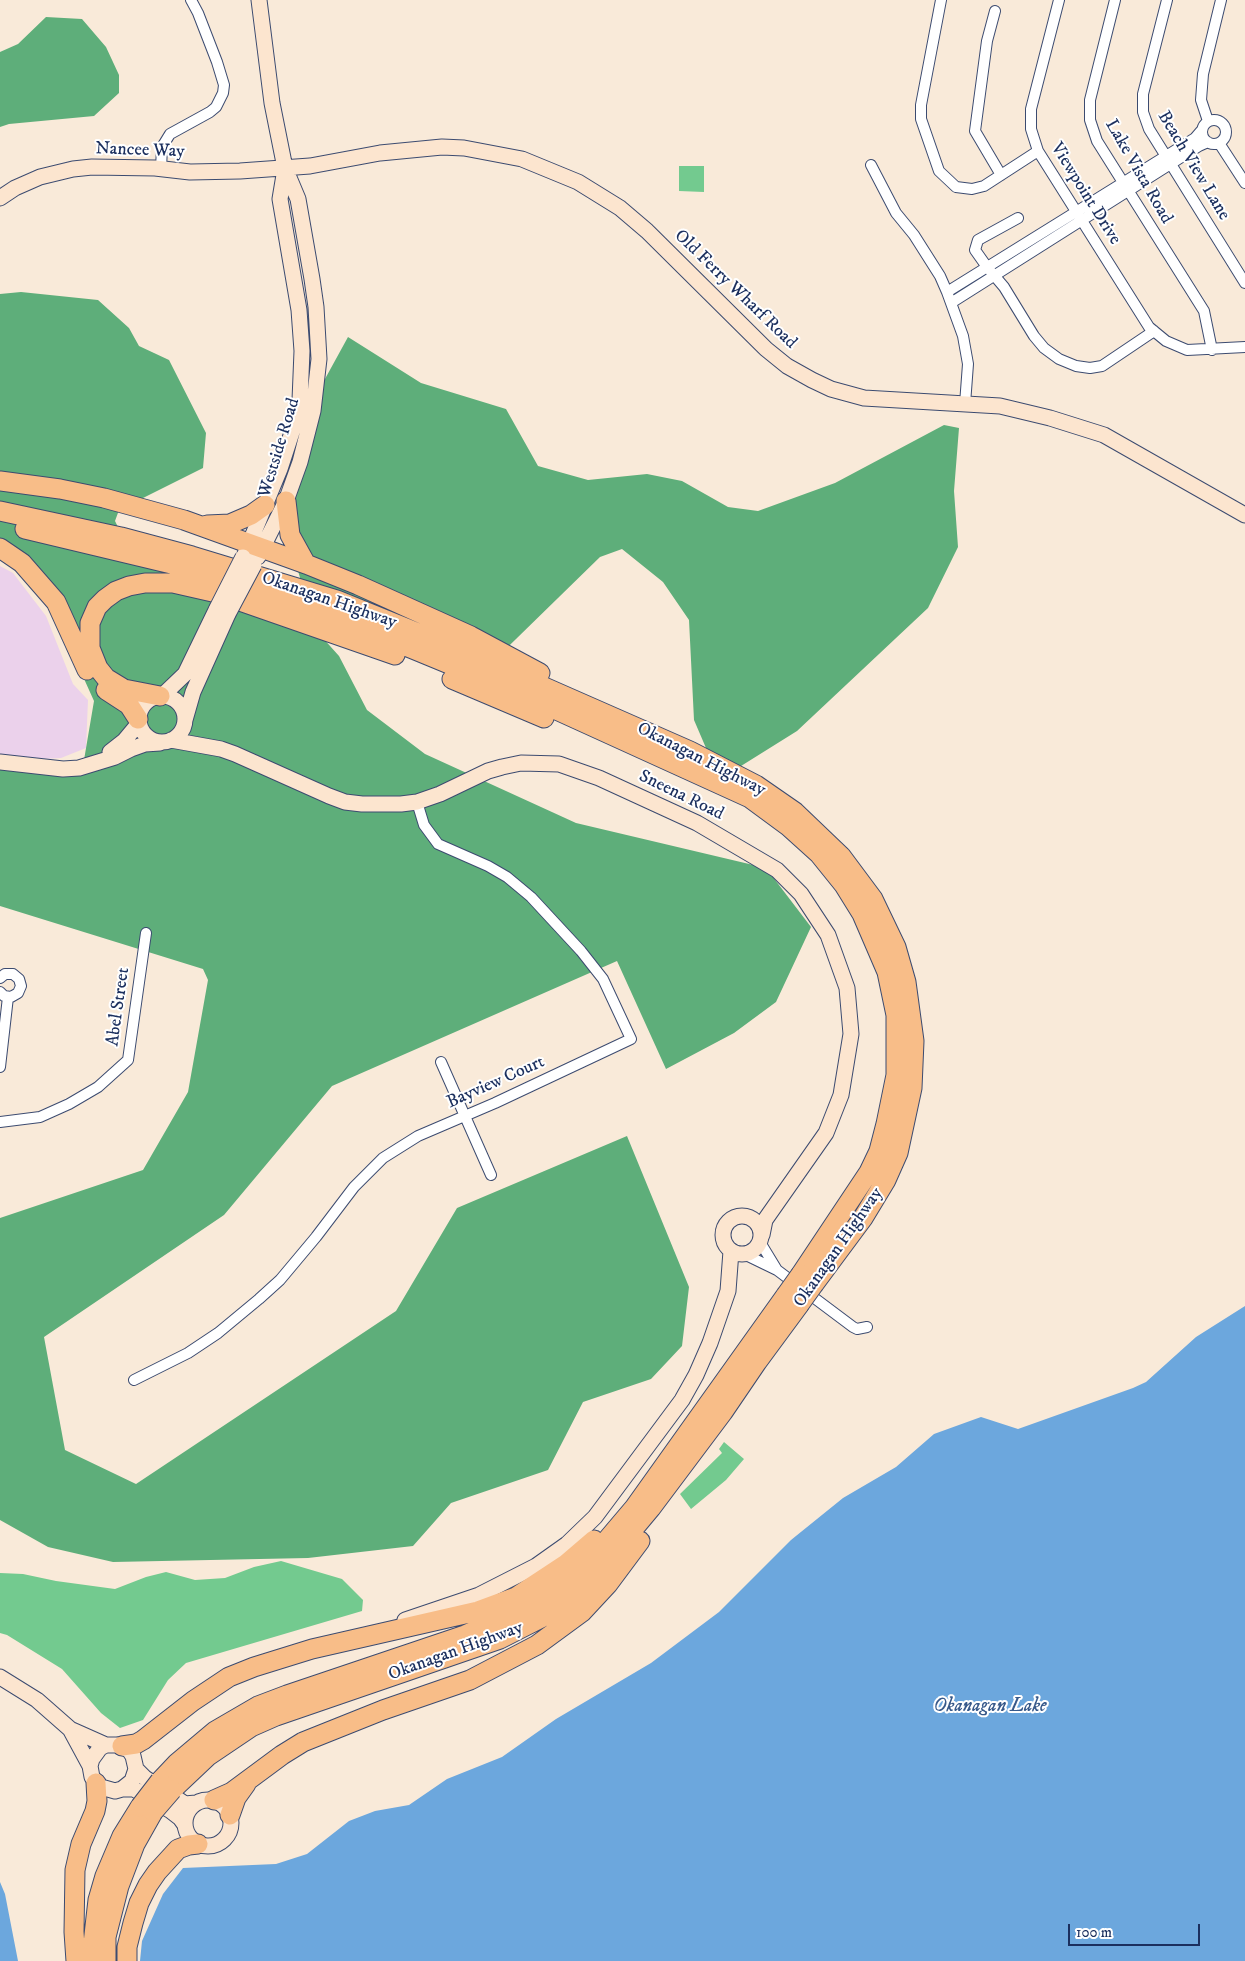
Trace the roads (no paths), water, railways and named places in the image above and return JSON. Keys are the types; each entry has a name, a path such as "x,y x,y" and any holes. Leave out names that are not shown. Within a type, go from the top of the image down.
{"highway":[{"path":"0,481 60,489 104,498 194,524 252,554 306,564 472,636 686,760"},
{"path":"286,501 290,535 306,564"},
{"path":"194,524 219,526 230,524 251,515 266,505"},
{"name":"Okanagan Highway","path":"0,511 139,542 337,600 460,650 686,760"},
{"name":"Okanagan Highway","path":"0,524 180,566 357,626 686,760 756,785 795,812 841,856 873,899 896,947 906,982 914,1041 912,1088 898,1153 874,1201 792,1300 756,1362 718,1406 651,1508 607,1562 583,1588 547,1615 500,1639 276,1716 251,1727 166,1785 147,1810 122,1836 105,1876 98,1900 90,1961"},
{"path":"0,548 22,563 44,586 63,614 88,672 102,687 129,705 139,721"},
{"path":"161,696 124,689 106,678 94,659 88,639 90,623 105,599 116,591 145,582 173,584 217,593 323,628 389,653 537,715 686,760"},
{"path":"114,1746 136,1744 143,1740 193,1701 229,1677 254,1666 345,1640 478,1611 516,1597 566,1564 597,1538 718,1406"},
{"path":"205,1802 232,1792 303,1742 382,1710 470,1680 516,1657 582,1612 608,1584 653,1522 718,1406"},
{"path":"76,1961 74,1932 75,1870 81,1844 95,1811 97,1801 93,1774"},
{"path":"230,1815 236,1798 248,1780"},
{"name":"Okanagan Highway","path":"106,1961 106,1937 119,1886 147,1810"},
{"path":"127,1961 127,1947 133,1923 139,1903 148,1885 178,1849 198,1844"}],"street":[{"path":"161,168 162,147 170,134 210,112 216,106 223,93 224,85 218,62 191,0"},
{"name":"Westside Road","path":"161,696 185,674 223,611 252,554 286,501 300,462 313,411 317,385 319,352 316,307 298,199 285,168 272,103 259,0"},
{"path":"941,0 921,105 921,119 939,171 956,187 972,189 984,186 1038,151"},
{"name":"Viewpoint Drive","path":"1059,0 1031,109 1031,129 1038,151 1149,327 1166,341 1187,350 1245,347"},
{"name":"Lake Vista Road","path":"1115,0 1090,100 1090,120 1097,140 1204,312 1212,350"},
{"name":"Beach View Lane","path":"1167,0 1143,94 1143,112 1149,129 1245,283"},
{"path":"1208,120 1201,100 1203,74 1221,0"},
{"path":"995,11 987,41 975,131 1001,175"},
{"path":"947,292 991,271 1168,160 1195,138 1208,120 1215,119 1224,124 1225,136 1219,143"},
{"path":"1201,131 1204,139 1208,142"},
{"path":"1168,160 1208,142 1219,143"},
{"path":"1219,143 1245,183"},
{"name":"Old Ferry Wharf Road","path":"285,168 310,166 380,153 442,147 501,154 531,162 578,182 634,219 766,349 800,374 831,389 864,398 1000,406 1050,418 1104,435 1245,514"},
{"path":"871,165 896,213 914,235 940,276 947,292 963,336 968,364 965,404"},
{"name":"Nancee Way","path":"0,198 15,188 40,177 73,169 117,167 221,172 285,168"},
{"name":"Westside Road","path":"252,554 266,505 297,417 302,373 299,310 280,199 285,168"},
{"path":"1018,218 978,240 975,245 976,250 1004,287 1034,336 1044,348 1076,366 1090,368 1102,366 1154,331"},
{"path":"951,303 991,271"},
{"name":"Westside Road","path":"185,722 193,692 223,611"},
{"path":"161,696 176,701 181,707 185,722 180,734 166,741 146,736 141,730 139,721 143,705 148,700 161,696"},
{"name":"Sneena Road","path":"92,764 124,742 139,721"},
{"name":"Sneena Road","path":"185,722 196,735 221,749 246,758 345,802 387,805 417,802 440,794 488,771 502,767 521,763 559,764 579,769 697,823 777,870 801,894 828,935 847,988 851,1034 841,1095 826,1133 765,1220 761,1239"},
{"name":"Sneena Road","path":"0,762 64,769 115,758 145,744 166,741 221,749"},
{"name":"Bayview Court","path":"134,1380 188,1353 218,1333 280,1280 354,1187 383,1158 418,1136 495,1103 631,1039 604,979 581,951 531,897 507,877 488,866 438,844 424,825 417,802"},
{"name":"Abel Street","path":"0,1122 40,1117 68,1104 98,1087 128,1060 146,933"},
{"path":"0,978 5,974 13,974 20,983 18,993 4,994 0,1068"},
{"path":"440,1062 491,1175"},
{"name":"Sneena Road","path":"749,1216 766,1208 784,1193"},
{"path":"777,1270 761,1239 760,1227 756,1221 749,1216 742,1215 727,1221 722,1237 725,1245 737,1253 777,1270 848,1324 856,1328 866,1327"},
{"path":"737,1253 756,1248 761,1239"},
{"path":"345,1640 479,1595 536,1566 567,1544 594,1517 682,1400 710,1344 728,1291 737,1253"},
{"path":"0,1677 37,1700 70,1728 133,1756 136,1770 132,1781 122,1789"},
{"path":"70,1728 93,1774 108,1790 134,1789 172,1810 180,1818 187,1833 198,1844 211,1847 224,1841 231,1829 230,1815 223,1805 205,1802 186,1804 144,1778 136,1770"},
{"path":"93,1774 95,1753 114,1746"},
{"path":"185,1826 187,1813 205,1802"}],"water":[{"name":"Okanagan Lake","path":"1245,1306 1245,1961 140,1961 142,1941 163,1894 183,1868 276,1864 307,1854 349,1821 375,1811 409,1805 447,1779 502,1757 556,1719 651,1663 719,1612 791,1540 843,1498 896,1467 934,1434 981,1417 1018,1429 1133,1388 1146,1382 1196,1337"},
{"path":"0,1882 5,1894 18,1961 0,1961"}]}
